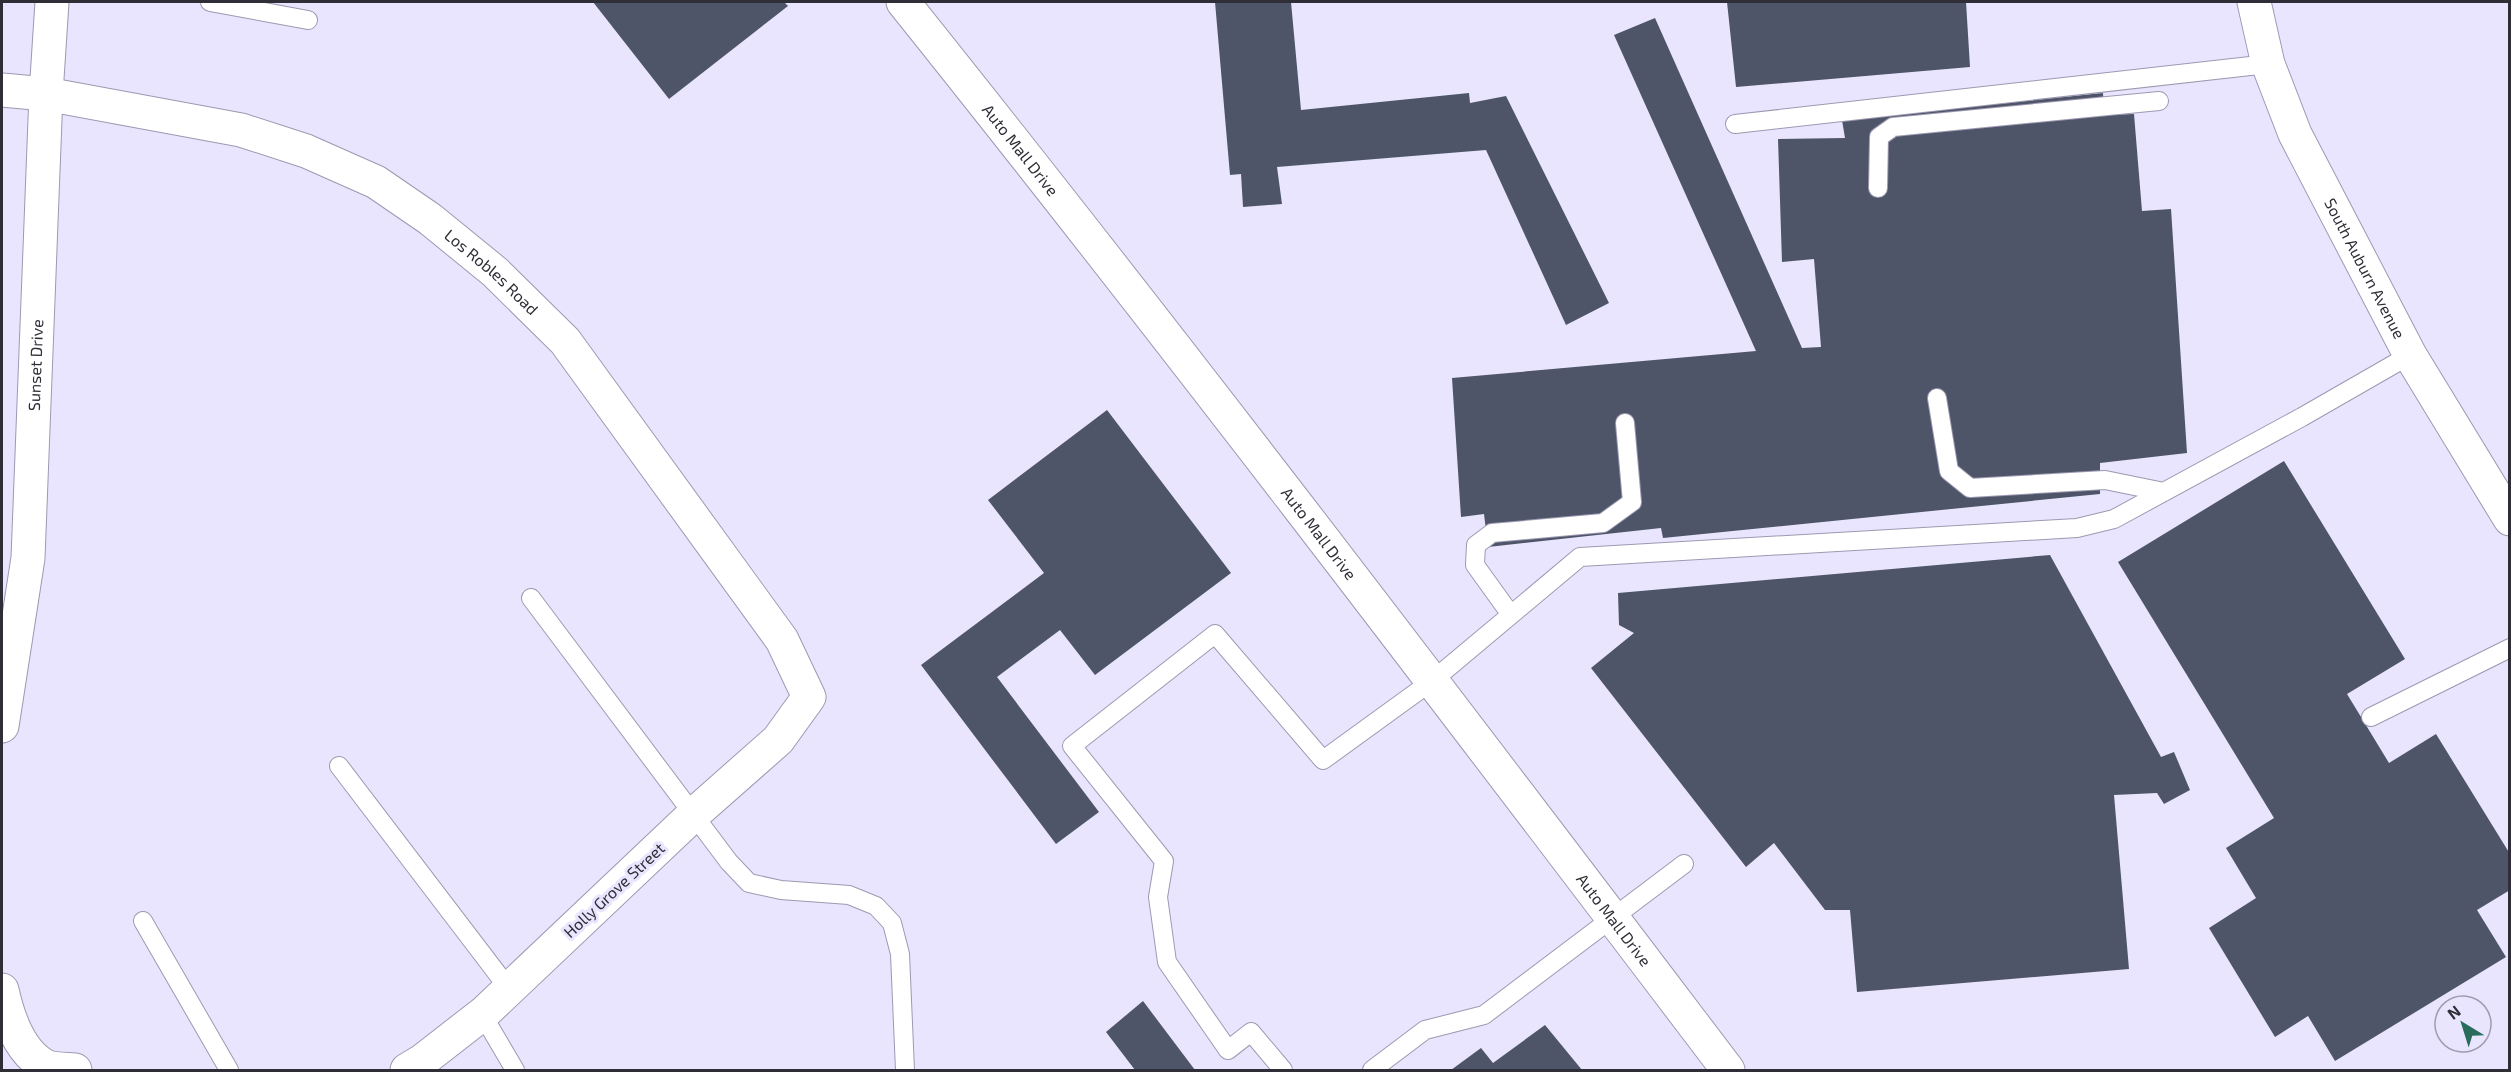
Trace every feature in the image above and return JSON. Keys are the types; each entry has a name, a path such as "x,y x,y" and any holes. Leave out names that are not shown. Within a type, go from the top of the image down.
{"street":[{"name":"Sunset Drive","path":"2,726 28,558 46,94 52,2"},
{"name":"Auto Mall Drive","path":"903,2 1040,174 1432,681 1728,1071"},
{"name":"South Auburn Avenue","path":"2254,2 2268,64 2295,134 2410,355 2510,519"},
{"name":"Los Robles Road","path":"2,90 46,94 241,130 306,151 376,182 430,219 495,272 565,341 782,640 809,697"},
{"name":"Holly Grove Street","path":"407,1071 482,1014 693,815 778,740 809,697"},
{"path":"2,990 5,1007 22,1046 59,1068"}],"lane":[{"path":"210,2 308,20"},
{"path":"1736,123 2268,64"},
{"path":"1878,188 1879,136 1893,127 2159,101"},
{"path":"1283,1071 1251,1032 1228,1050 1167,962 1158,897 1164,861 1072,747 1215,634 1323,760 1432,681 1580,557 2077,528 2114,519 2410,355"},
{"path":"1937,398 1949,471 1970,488 2105,480 2164,492"},
{"path":"1511,615 1475,565 1476,545 1491,533 1604,523 1632,502 1625,423"},
{"path":"531,598 693,815 729,862 749,883 781,890 849,895 876,906 892,923 900,954 905,1071"},
{"path":"2372,717 2510,648"},
{"path":"339,766 509,989"},
{"path":"1372,1071 1425,1030 1484,1015 1684,864"},
{"path":"143,921 229,1071"},
{"path":"482,1014 515,1071"}],"building":[{"path":"593,2 784,2 788,6 669,99"},
{"path":"1215,2 1291,2 1301,110 1469,93 1470,103 1506,96 1609,303 1566,325 1486,150 1277,167 1282,204 1243,207 1241,174 1230,175"},
{"path":"1727,2 1966,2 1970,67 1736,87"},
{"path":"1655,18 1802,348 1821,347 1814,259 1782,262 1778,139 1845,138 1842,120 2103,93 2104,115 2134,114 2142,211 2171,209 2187,453 2100,463 2100,494 1663,538 1661,528 1488,547 1484,514 1461,517 1452,378 1756,351 1614,35"},
{"path":"1107,410 1231,573 1095,675 1060,630 997,677 1099,812 1056,844 921,665 1044,573 988,500"},
{"path":"2284,461 2405,659 2347,694 2389,763 2436,734 2510,854 2510,890 2477,910 2506,957 2445,994 2433,994 2433,1001 2335,1061 2308,1016 2275,1037 2209,928 2256,898 2226,848 2274,818 2118,562"},
{"path":"2050,555 2161,757 2174,752 2190,790 2164,804 2157,793 2114,795 2129,969 1857,992 1850,910 1825,910 1774,843 1746,867 1591,668 1634,633 1619,625 1618,593"},
{"path":"1143,1001 1195,1070 1135,1070 1106,1032"},
{"path":"1545,1025 1582,1070 1451,1070 1481,1048 1493,1063"}]}
